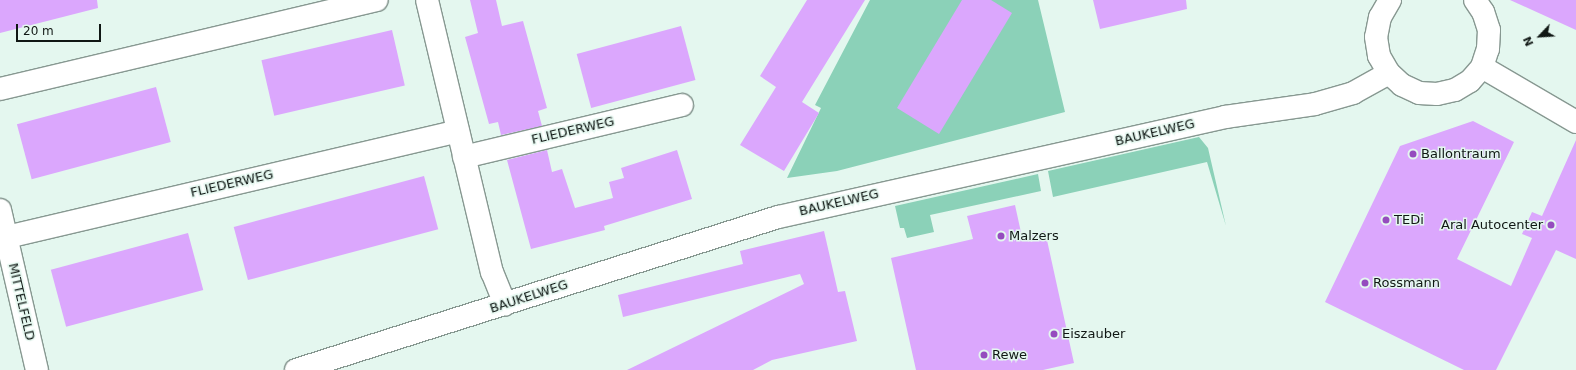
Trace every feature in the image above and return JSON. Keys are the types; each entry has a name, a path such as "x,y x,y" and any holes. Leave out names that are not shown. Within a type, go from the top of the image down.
{"street":[{"path":"0,89 377,0"},
{"path":"426,0 492,272 505,304"},
{"path":"1390,0 1380,17 1376,37 1379,56 1389,73 1402,86 1419,93 1437,94 1455,90 1470,81 1482,67 1488,49 1489,30 1484,12 1475,0"},
{"path":"1482,67 1576,122"},
{"name":"BAUKELWEG","path":"296,370 778,217 1225,117 1315,104 1353,93 1389,73"},
{"name":"FLIEDERWEG","path":"464,157 682,105"},
{"name":"FLIEDERWEG","path":"7,237 458,131"},
{"name":"MITTELFELD","path":"0,210 37,370"}],"green space":[{"path":"870,0 1038,0 1065,112 837,171 787,178 821,108 815,105"},
{"path":"1199,137 1208,148 1226,226 1207,162 1053,197 1048,171"},
{"path":"1038,174 1041,191 930,215 934,232 907,238 904,228 900,228 895,206"}],"building":[{"path":"0,0 97,0 98,8 0,33"},
{"path":"470,0 496,0 502,26 523,21 547,108 538,111 542,126 501,135 498,122 489,124 465,37 478,33"},
{"path":"807,0 865,0 802,102 819,113 784,171 740,145 776,87 760,76"},
{"path":"962,0 991,0 1012,13 939,134 897,108"},
{"path":"1093,0 1186,0 1187,9 1100,29"},
{"path":"1510,0 1576,0 1576,30"},
{"path":"681,26 695,80 591,108 577,54"},
{"path":"392,30 405,86 274,116 261,60"},
{"path":"156,87 171,142 32,179 17,124"},
{"path":"1473,121 1514,142 1457,259 1511,286 1532,238 1522,234 1532,212 1542,216 1576,140 1576,259 1556,250 1496,370 1464,370 1325,302 1400,146"},
{"path":"547,150 552,172 562,169 575,208 613,198 609,182 624,178 621,168 677,150 692,199 604,226 605,230 531,249 507,160"},
{"path":"424,176 438,229 248,280 234,227"},
{"path":"1015,205 1022,237 1045,231 1074,363 1043,370 916,370 891,258 973,239 967,216"},
{"path":"824,231 838,292 845,291 857,341 772,360 753,370 627,370 804,284 800,274 623,317 618,295 743,264 740,251"},
{"path":"188,233 203,290 66,327 51,270"}],"place":[{"name":"Ballontraum","path":"1413,154"},
{"name":"TEDi","path":"1386,220"},
{"name":"Aral Autocenter","path":"1551,225"},
{"name":"Malzers","path":"1001,236"},
{"name":"Rossmann","path":"1365,283"},
{"name":"Eiszauber","path":"1054,334"},
{"name":"Rewe","path":"984,355"}]}
